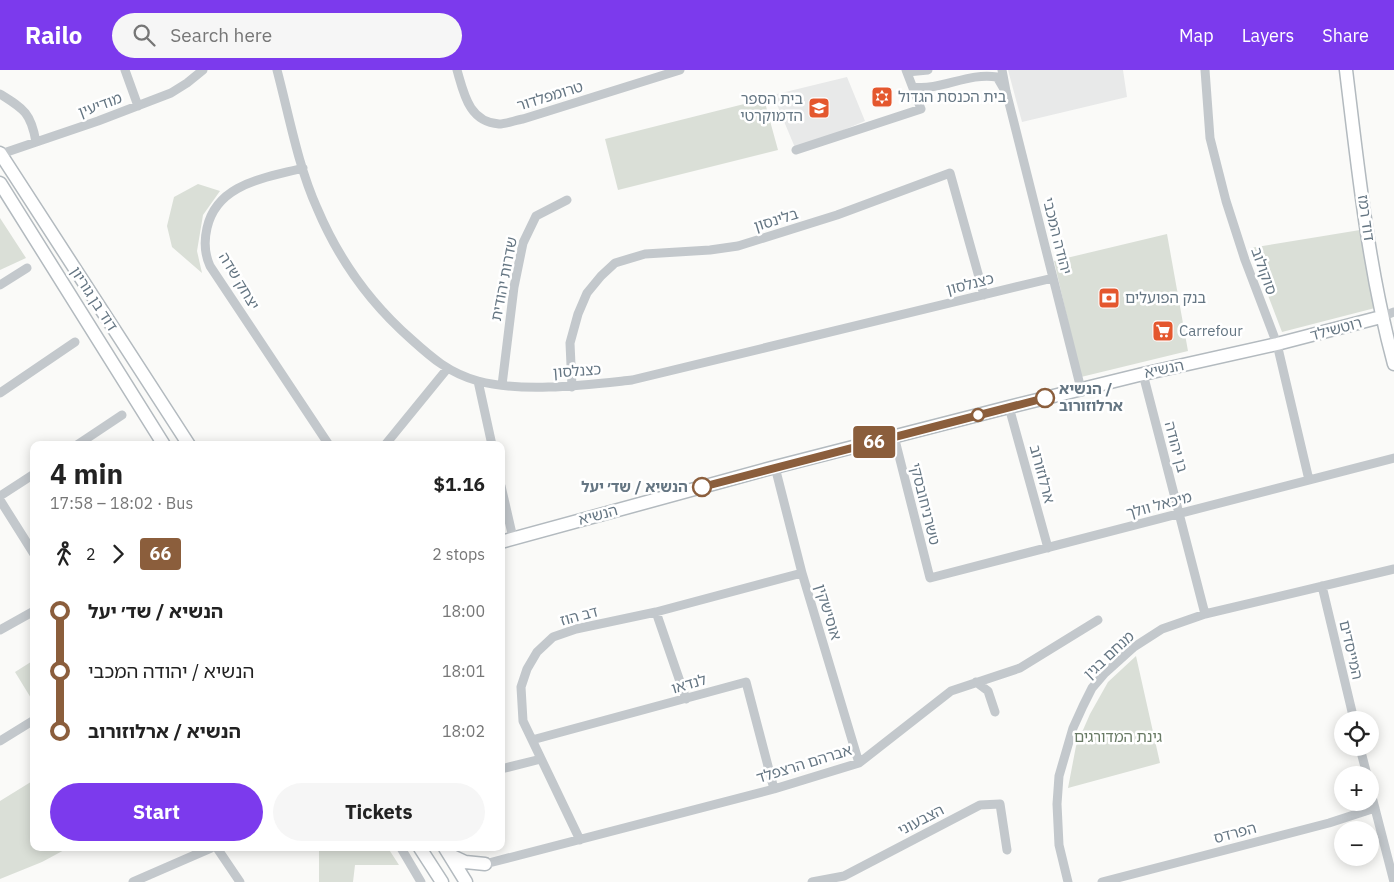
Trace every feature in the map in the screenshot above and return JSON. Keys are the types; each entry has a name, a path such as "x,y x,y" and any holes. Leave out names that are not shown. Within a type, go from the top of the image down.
{"street":[{"path":"125,70 138,106"},
{"name":"מודיעין","path":"0,153 138,106 177,90 203,70"},
{"name":"כצנלסון","path":"277,70 303,168 316,207 336,249 364,289 397,326 447,369 478,381 502,385 572,387 632,380 1053,278"},
{"name":"טרומפלדור","path":"457,70 465,101 473,112 485,120 500,124 522,119 680,70"},
{"path":"796,150 921,109 907,71 928,70"},
{"name":"יהודה המכבי","path":"1002,70 1081,389"},
{"name":"סוקולוב","path":"1205,70 1210,138 1226,202 1245,260 1277,344 1309,480"},
{"name":"דוד רמז","path":"1346,70 1354,140 1381,317 1394,364"},
{"path":"913,87 922,88 971,77 988,76 996,77 1006,91"},
{"path":"0,94 25,111 33,126 36,142"},
{"name":"דוד בן גוריון","path":"0,153 186,441"},
{"name":"יצחק שדה","path":"303,168 250,183 232,191 216,206 207,227 205,242 207,260 210,266 326,441"},
{"name":"בלינסון","path":"572,387 570,344 578,314 587,293 601,276 615,264 645,254 710,250 738,246 838,215 950,173 984,295"},
{"name":"דוד בן גוריון","path":"0,184 161,441"},
{"name":"שדרות יהודית","path":"502,385 514,287 523,243 536,216 567,200"},
{"path":"0,285 28,268"},
{"name":"רוטשילד","path":"1277,344 1394,312"},
{"path":"0,393 75,342"},
{"name":"הנשיא","path":"507,540 894,436 1143,374 1277,344"},
{"path":"388,441 447,369"},
{"name":"בן יהודה","path":"1143,374 1205,614"},
{"path":"478,381 491,441"},
{"name":"ארלוזורוב","path":"1009,407 1048,548"},
{"path":"83,441 122,415"},
{"name":"טשרניחובסקי","path":"894,436 930,578"},
{"name":"מיכאל וולך","path":"930,578 1394,458"},
{"name":"אוסישקין","path":"775,467 802,573 859,763"},
{"path":"30,477 0,498 30,547"},
{"path":"505,522 507,540"},
{"name":"מנחם בגין","path":"1068,882 1059,845 1057,804 1059,776 1073,728 1092,688 1104,674 1134,647 1162,629 1205,614 1394,569"},
{"name":"דב הוז","path":"580,840 523,721 521,687 527,669 537,652 553,637 576,629 656,612 802,573"},
{"name":"המייסדים","path":"1322,586 1352,711"},
{"path":"656,612 686,699"},
{"path":"0,630 30,613"},
{"name":"אברהם הרצפלד","path":"486,864 774,789 859,763 951,691 1020,668 1098,620"},
{"name":"לנדאו","path":"532,740 746,682 774,789"},
{"path":"976,682 988,691 995,712"},
{"path":"0,741 30,722"},
{"path":"505,768 541,759"},
{"name":"הצבעוני","path":"812,882 845,879 980,805 1000,804 1007,850"},
{"name":"הפרדס","path":"1102,882 1329,823 1365,811"},
{"path":"1375,811 1394,882"},
{"path":"133,882 204,851"},
{"path":"220,851 240,882"},
{"path":"403,851 421,882"},
{"path":"422,851 442,882"},
{"path":"447,851 465,862 486,864"},
{"path":"447,851 466,882"},
{"path":"474,882 476,873 486,864"}],"shaded area":[{"path":"1008,70 1123,70 1127,97 1022,122"},
{"name":"בית הספר הדמוקרטי","path":"847,77 865,121 796,150 773,95"}],"green space":[{"path":"764,99 778,150 618,190 605,139"},
{"path":"198,184 220,191 203,215 197,251 202,273 172,247 167,226 174,197"},
{"path":"0,218 26,258 0,270"},
{"path":"1360,230 1375,308 1282,332 1250,248"},
{"path":"1167,234 1188,351 1081,377 1054,261"},
{"name":"גינת המדורגים","path":"1136,656 1160,763 1068,788 1076,746 1090,714 1108,682"},
{"path":"30,663 30,696 15,672"},
{"path":"30,782 30,851 62,851 42,862 0,879 0,801"},
{"path":"319,851 390,851 399,865 355,865 353,882 319,882"}],"bus line":[{"name":"66","path":"702,487 784,464 1045,398"}],"place":[{"name":"בית הכנסת הגדול","path":"882,97"},
{"name":"בית הספר הדמוקרטי","path":"819,108"},
{"name":"בנק הפועלים","path":"1109,298"},
{"name":"Carrefour","path":"1163,331"},
{"name":"הנשיא / ארלוזורוב","path":"1045,398"},
{"name":"הנשיא / שד׳ יעל","path":"702,487"}]}
